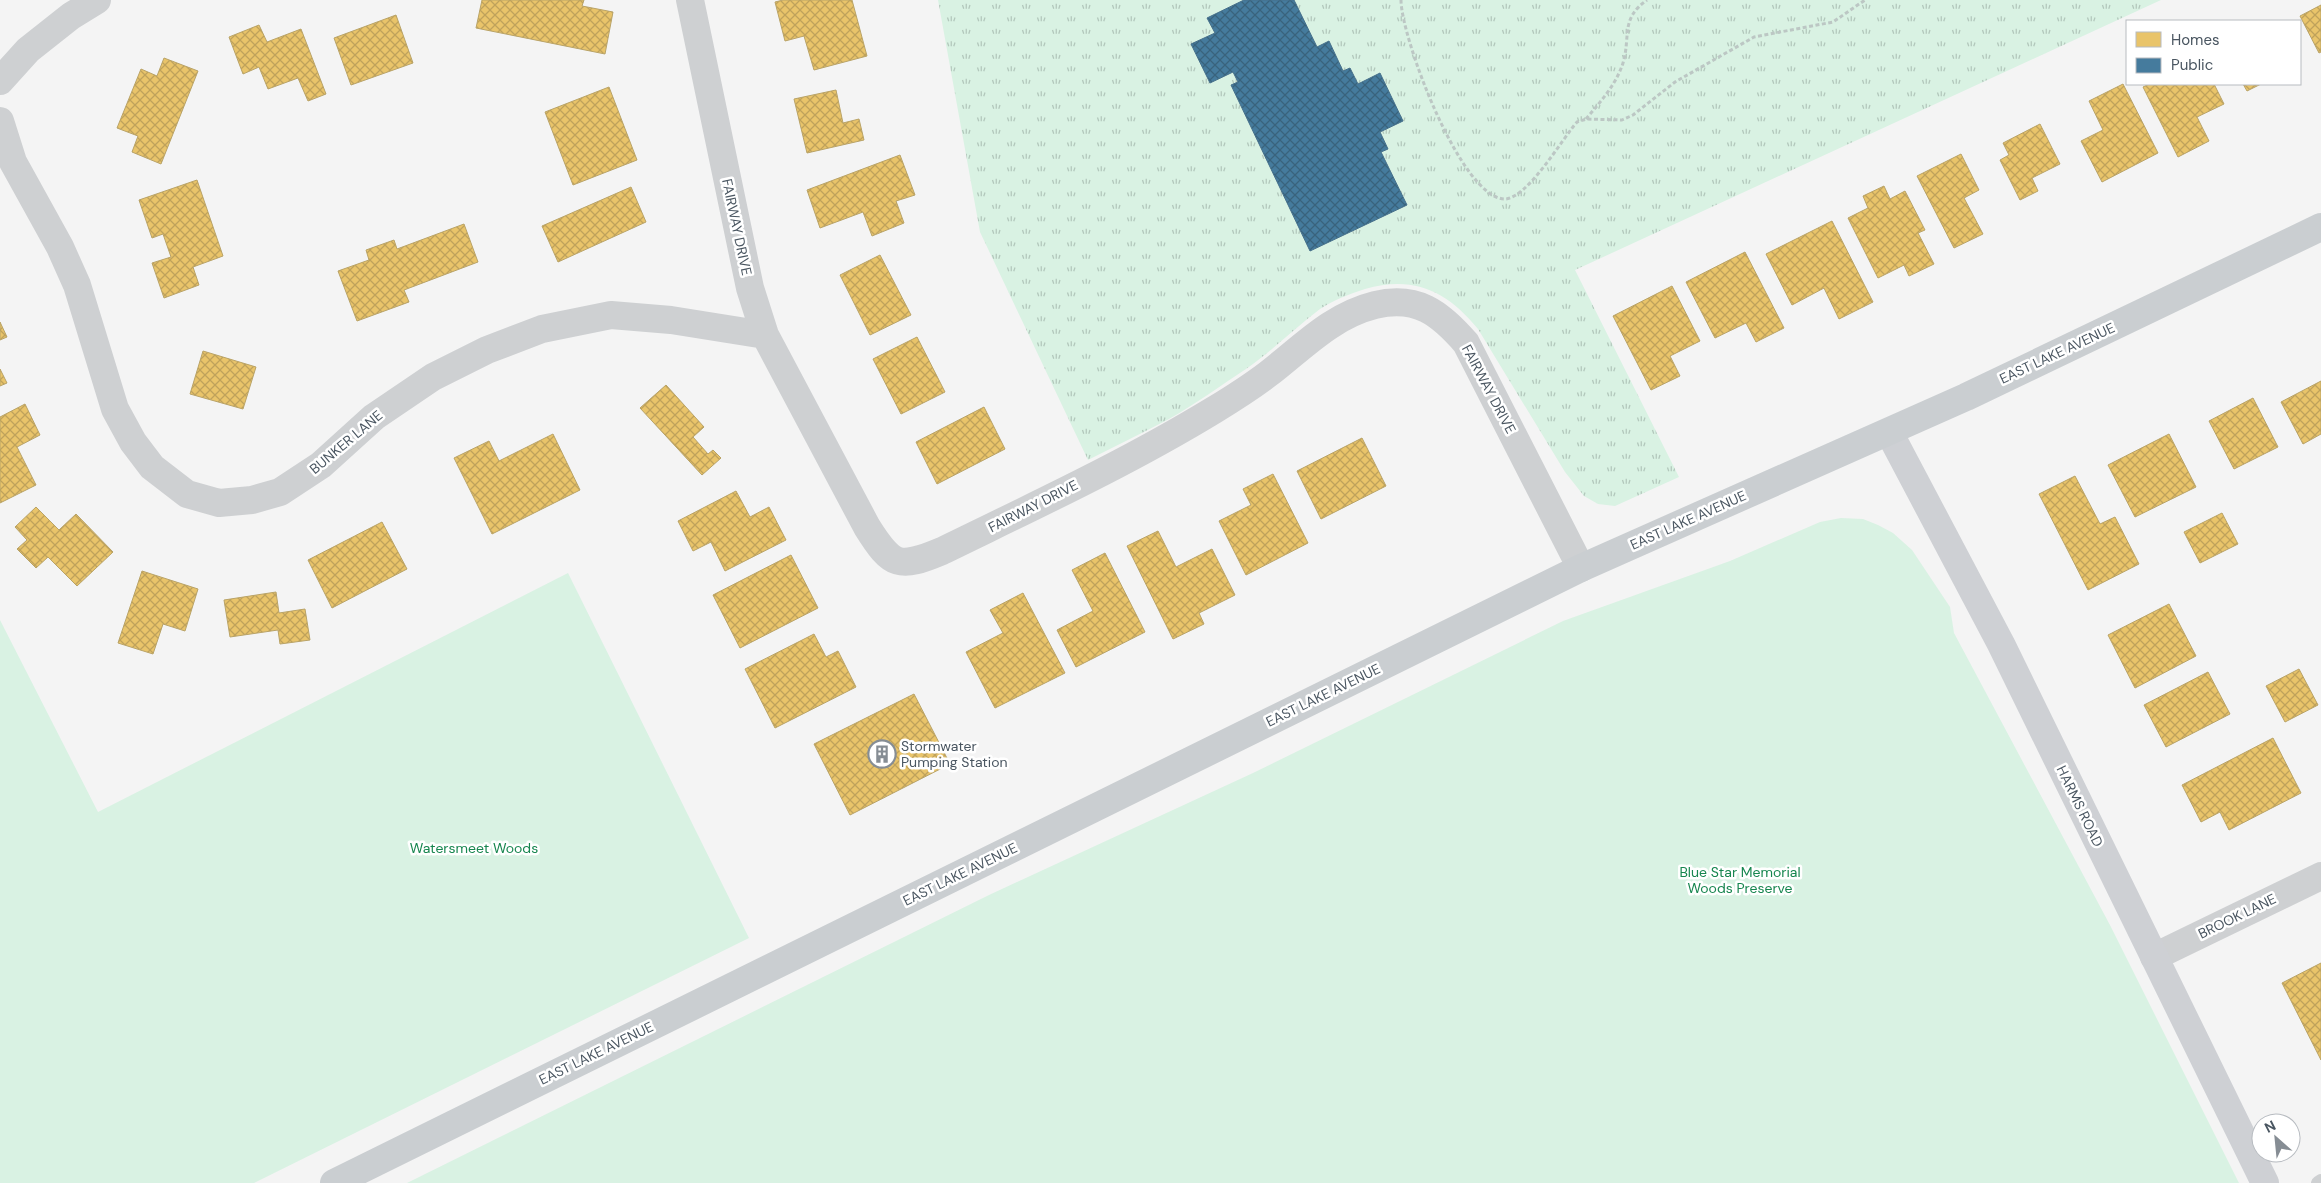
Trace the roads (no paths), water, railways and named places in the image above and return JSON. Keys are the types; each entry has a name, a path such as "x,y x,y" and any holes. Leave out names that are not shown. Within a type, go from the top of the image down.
{"main road":[{"name":"EAST LAKE AVENUE","path":"334,1183 1581,568 1889,432 2321,227"},
{"name":"HARMS ROAD","path":"1889,432 2001,644 2265,1183"}],"street":[{"path":"0,81 28,50 71,16 97,0"},
{"name":"FAIRWAY DRIVE","path":"690,0 750,288 765,335 882,550 899,562 916,562 942,552 1149,448 1267,375 1318,333 1352,313 1376,305 1403,303 1429,308 1449,323 1466,343 1581,568"},
{"name":"BUNKER LANE","path":"0,121 13,162 60,247 77,285 115,409 133,442 152,467 187,494 211,501 219,503 252,500 280,492 321,465 374,416 433,377 487,350 542,329 611,315 671,320 765,335"},
{"name":"BROOK LANE","path":"2154,956 2321,876"}],"place":[{"name":"Stormwater Pumping Station","path":"882,754"}],"park label":[{"name":"Watersmeet Woods","path":"474,848"},
{"name":"Blue Star Memorial Woods Preserve","path":"1740,880"}]}
